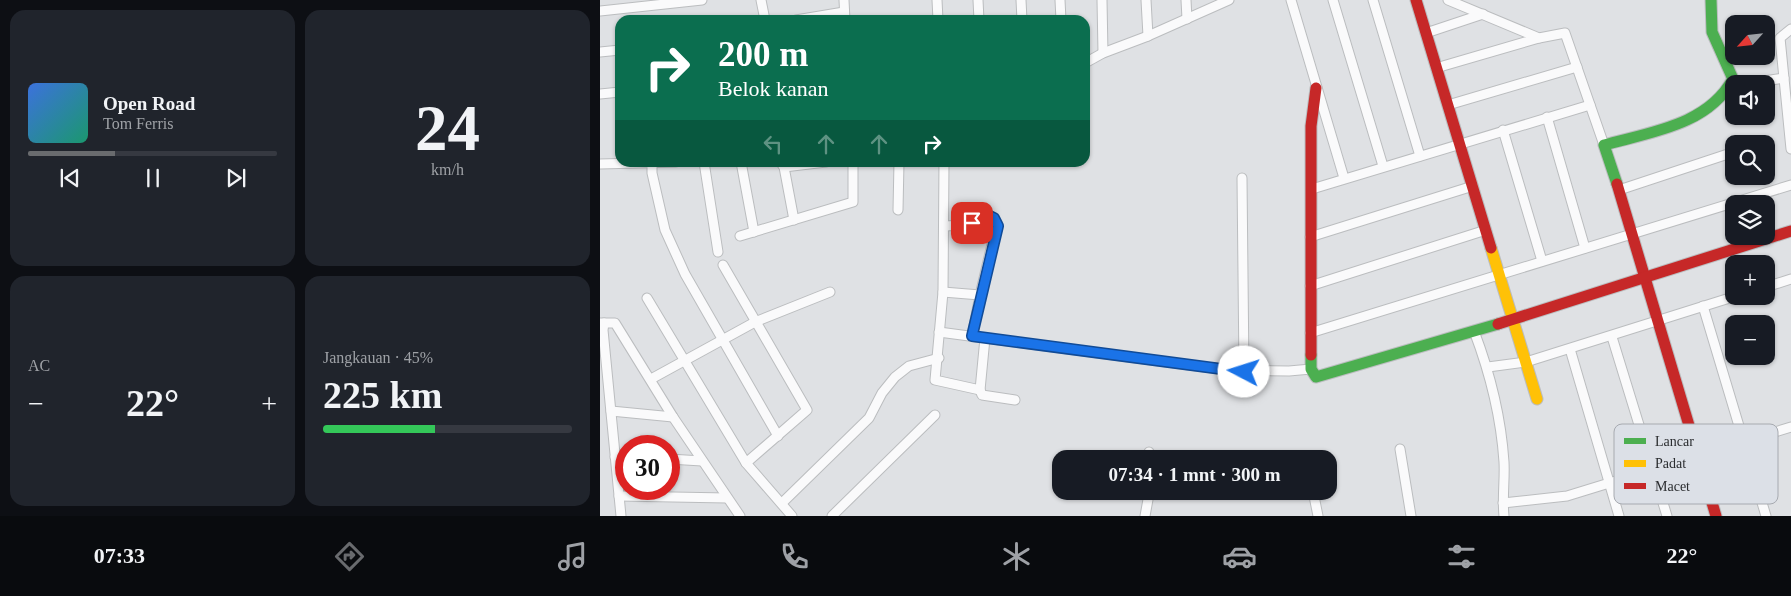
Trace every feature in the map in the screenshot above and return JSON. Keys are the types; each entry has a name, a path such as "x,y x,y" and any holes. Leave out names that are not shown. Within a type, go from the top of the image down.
{"street":[{"path":"600,11 632,4 702,0"},
{"path":"762,0 764,15"},
{"path":"844,0 845,15"},
{"path":"937,0 938,15"},
{"path":"978,0 979,15"},
{"path":"1021,0 1022,15"},
{"path":"1060,0 1061,15"},
{"path":"1102,0 1104,53"},
{"path":"1146,0 1148,36"},
{"path":"1186,0 1187,19"},
{"path":"1090,60 1229,0"},
{"path":"1291,0 1344,178"},
{"path":"1333,0 1383,166"},
{"path":"1373,0 1420,156"},
{"path":"1416,0 1458,144 1500,273 1537,399"},
{"path":"1448,0 1539,38"},
{"path":"1711,0 1712,32 1732,75"},
{"path":"1426,33 1483,14"},
{"path":"1791,29 1780,38 1791,149"},
{"path":"1436,68 1539,38 1565,33 1633,232 1689,424"},
{"path":"600,52 615,50"},
{"path":"1448,105 1577,68"},
{"path":"1775,79 1784,78"},
{"path":"1316,88 1311,110 1312,189 1310,238 1311,369 1316,378 1474,331 1791,231"},
{"path":"600,94 615,92"},
{"path":"1604,145 1676,124 1703,113 1725,94"},
{"path":"1312,189 1590,104"},
{"path":"1547,117 1586,248"},
{"path":"1503,130 1542,260"},
{"path":"1619,190 1725,155"},
{"path":"600,164 615,164"},
{"path":"652,167 665,230 685,274 778,436"},
{"path":"705,167 718,252"},
{"path":"742,167 754,232"},
{"path":"783,167 794,220"},
{"path":"740,236 853,202 853,167"},
{"path":"898,210 899,167"},
{"path":"944,167 943,292 936,380 980,390"},
{"path":"1242,178 1244,372"},
{"path":"1310,333 1791,184"},
{"path":"1310,238 1473,186"},
{"path":"944,226 967,225 990,216 997,223 972,336"},
{"path":"1310,286 1486,230"},
{"path":"723,265 807,410 746,463"},
{"path":"1775,284 1791,279"},
{"path":"651,379 755,322 830,292"},
{"path":"943,292 980,295"},
{"path":"647,298 686,360 746,463 792,516"},
{"path":"1488,367 1526,362 1612,337 1725,299"},
{"path":"1703,306 1739,424"},
{"path":"615,457 602,323 615,323 673,417 740,516"},
{"path":"1474,331 1488,367 1504,463 1504,516"},
{"path":"939,332 1244,372 1311,369"},
{"path":"1612,337 1638,424"},
{"path":"985,338 980,390 982,395 1015,400"},
{"path":"1570,349 1614,499"},
{"path":"782,503 869,418 882,393 895,377 909,366 939,358"},
{"path":"611,411 673,417"},
{"path":"832,516 935,415"},
{"path":"1778,431 1791,427"},
{"path":"1400,449 1411,516"},
{"path":"680,460 702,461"},
{"path":"1503,504 1566,496 1614,480"},
{"path":"680,497 727,498"},
{"path":"619,500 621,516"},
{"path":"1145,516 1146,500"},
{"path":"1315,500 1318,516"},
{"path":"1615,504 1619,516"},
{"path":"1663,504 1667,516"},
{"path":"1712,504 1716,516"},
{"path":"1762,504 1766,516"}],"traffic: fast":[{"path":"1617,184 1604,145 1659,131 1694,117 1722,95 1733,79 1712,32 1711,0"},
{"path":"1311,355 1311,369 1316,377 1498,324"}],"traffic: slow":[{"path":"1491,248 1537,399"}],"traffic: jam":[{"path":"1416,0 1491,248"},
{"path":"1311,355 1311,126 1316,88"},
{"path":"1617,184 1689,424"},
{"path":"1498,324 1791,231"},
{"path":"1712,504 1716,516"}],"route":[{"path":"972,223 990,216 994,218 998,226 980,295 972,336 1244,372"}]}
